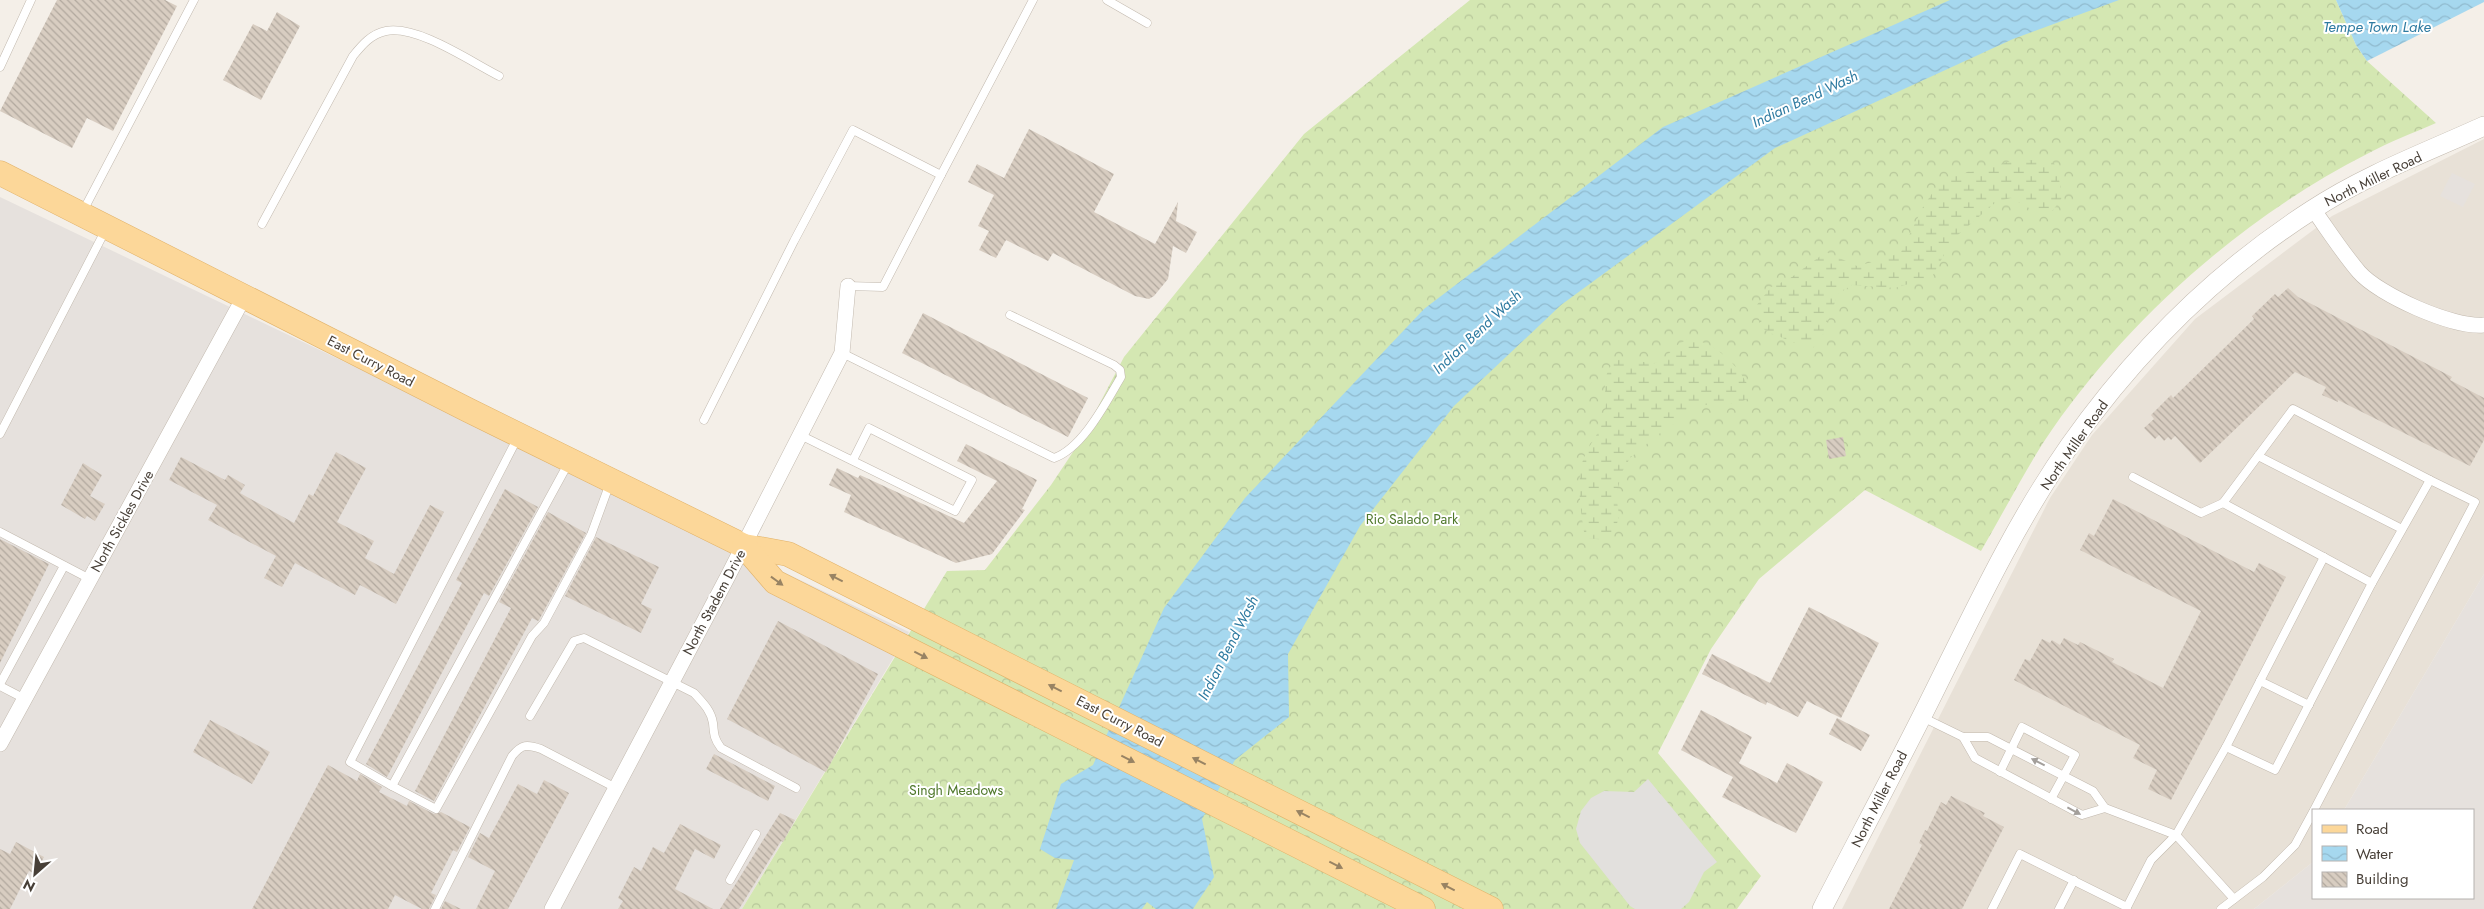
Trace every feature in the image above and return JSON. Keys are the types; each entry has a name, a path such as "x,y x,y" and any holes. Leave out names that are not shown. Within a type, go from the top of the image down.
{"main road":[{"name":"East Curry Road","path":"0,173 519,435 744,546 788,554 1491,909"},
{"name":"East Curry Road","path":"744,546 775,582 1423,909"}],"street":[{"name":"North Miller Road","path":"1822,909 1983,594 2036,498 2070,445 2127,371 2182,312 2251,253 2313,209 2353,186 2484,126"},
{"path":"2313,209 2360,273 2396,298 2440,318 2484,325"},
{"name":"North Stadem Drive","path":"552,909 744,546 842,353 848,286"},
{"name":"North Sickles Drive","path":"0,744 244,297"}],"lane":[{"path":"0,67 30,0"},
{"path":"81,214 194,0"},
{"path":"848,286 883,287 1033,0"},
{"path":"1107,0 1147,23"},
{"path":"262,224 353,56 368,39 386,31 404,32 432,41 499,76"},
{"path":"704,420 852,130 941,175"},
{"path":"0,434 107,228"},
{"path":"842,353 1054,458 1064,455 1096,418 1121,377 1120,370 1114,365 1010,315"},
{"path":"2133,477 2202,513 2223,503 2292,409 2475,502 2484,500"},
{"path":"800,435 955,511 972,480 869,428 853,460"},
{"path":"519,435 350,762 436,809 532,636 544,623 590,535 612,481"},
{"path":"2258,456 2402,529"},
{"path":"392,786 570,460"},
{"path":"2226,747 2274,770 2372,583 2430,480"},
{"path":"2314,809 2475,502"},
{"path":"2223,503 2372,583"},
{"path":"0,532 90,579"},
{"path":"1992,909 2020,854 2127,908 2151,860 2176,835 2226,747 2324,557"},
{"path":"25,699 0,685 64,566"},
{"path":"530,716 574,641 584,638 694,693 706,706 712,722 713,738 721,748 796,788"},
{"path":"2260,681 2309,705"},
{"path":"1922,716 1963,737 1988,737 2093,791 2105,808 2176,835 2234,899"},
{"path":"2000,772 2022,727 2075,754 2051,799"},
{"path":"1963,737 1975,758 2082,815 2105,808"},
{"path":"435,909 512,756 520,746 529,744 541,749 616,788"},
{"path":"2221,909 2264,878 2295,845 2312,813"},
{"path":"730,880 756,834"},
{"path":"2059,909 2074,880"}],"shaded area":[{"path":"2484,139 2484,574 2345,809 2312,809 2312,863 2254,909 1842,909 2050,498 2092,435 2195,319 2332,216"},
{"path":"2452,173 2475,184 2463,207 2440,196"},
{"path":"0,197 909,632 742,909 0,909"},
{"path":"2484,574 2484,909 2254,909 2312,863 2312,899 2474,899 2474,809 2345,809"},
{"path":"1648,779 1717,862 1704,872 1689,902 1681,909 1635,909 1630,906 1580,843 1576,829 1581,811 1591,798 1604,791 1634,792"}],"green space":[{"name":"Rio Salado Park","path":"1470,0 2336,0 2356,45 2367,61 2436,123 2375,150 2320,180 2230,242 2187,278 2109,357 2074,399 2035,456 1981,551 1865,490 1759,579 1711,649 1658,753 1761,876 1737,909 742,909 947,571 985,570 1051,485 1079,443 1124,357 1304,134"},
{"path":"2040,160 2054,163 2059,179 2062,198 2053,210 2038,213 2011,198 1996,202 1952,240 1932,277 1895,288 1852,285 1838,294 1823,334 1811,351 1767,332 1762,326 1756,306 1771,287 1789,279 1826,252 1857,266 1884,259 1901,252 1923,207 1937,186 1950,177 2012,161"},
{"path":"1689,338 1710,346 1728,359 1736,367 1753,396 1737,404 1721,402 1700,406 1656,436 1630,458 1622,472 1616,495 1619,515 1616,528 1607,540 1585,538 1580,495 1580,474 1585,455 1603,422 1606,401 1605,382 1610,368 1615,360 1631,359 1652,364 1662,361 1676,346"}],"water":[{"name":"Indian Bend Wash","path":"1950,0 2119,0 2013,39 1775,148 1561,305 1454,406 1360,526 1288,654 1289,717 1235,760 1202,819 1214,877 1193,909 1156,909 1147,902 1142,909 1056,909 1074,860 1055,858 1040,849 1061,784 1093,765 1164,608 1245,498 1424,309 1663,127"},
{"name":"Tempe Town Lake","path":"2336,0 2484,0 2484,2 2367,61 2356,45"}],"building":[{"path":"57,0 165,0 177,6 113,131 87,118 72,148 0,111"},
{"path":"277,12 300,26 261,100 223,80 253,24 267,31"},
{"path":"1029,129 1114,174 1094,212 1155,244 1178,202 1176,221 1197,232 1186,253 1173,246 1168,279 1154,296 1149,299 1135,296 1053,253 1048,261 1006,240 996,258 979,250 989,231 978,226 994,195 968,182 977,164 1004,178"},
{"path":"2288,288 2298,297 2452,377 2450,380 2484,398 2484,440 2470,466 2338,400 2338,402 2322,395 2326,387 2295,372 2200,463 2175,436 2171,440 2168,437 2164,441 2159,435 2155,439 2144,428 2154,419 2151,415 2171,395 2173,398 2254,319 2252,316 2275,294 2278,297"},
{"path":"923,313 1088,398 1068,437 902,353"},
{"path":"1843,437 1846,456 1829,459 1826,440"},
{"path":"966,444 1037,480 1022,509 1025,510 992,554 956,563 844,512 851,495 829,485 837,468 858,478 860,475 964,523 997,481 957,461"},
{"path":"336,452 366,468 337,522 374,541 365,558 394,574 430,505 444,512 396,604 360,585 355,595 295,563 282,587 264,578 276,556 208,520 217,505 169,480 181,457 225,480 228,475 245,485 240,493 294,523 309,494 313,496"},
{"path":"83,463 102,475 90,496 105,504 95,521 87,516 85,519 61,505"},
{"path":"505,489 538,507 489,596 484,593 387,777 366,764 462,583 456,580"},
{"path":"2113,499 2254,572 2259,563 2286,577 2171,800 2148,789 2157,770 2133,758 2140,745 2014,680 2025,659 2030,661 2042,639 2050,643 2052,640 2060,645 2064,638 2078,645 2080,642 2114,659 2112,662 2163,688 2201,611 2080,550 2089,533 2094,536"},
{"path":"548,512 586,533 539,620 532,618 434,801 415,791 511,608 499,602"},
{"path":"596,537 659,567 641,604 652,609 641,633 565,596"},
{"path":"0,539 49,564 0,663"},
{"path":"1809,607 1879,643 1841,718 1807,701 1798,717 1767,702 1766,705 1702,674 1712,654 1770,683"},
{"path":"778,621 878,674 826,772 727,719"},
{"path":"1701,710 1752,737 1739,763 1777,783 1787,763 1823,782 1796,833 1722,797 1733,777 1681,750"},
{"path":"1837,718 1870,735 1861,751 1829,734"},
{"path":"210,720 270,752 252,784 193,752"},
{"path":"714,754 775,786 768,801 706,769"},
{"path":"328,765 357,781 360,774 382,787 379,792 407,806 409,801 434,814 441,812 470,827 457,852 453,850 431,893 436,895 429,909 422,909 395,895 388,909 252,909"},
{"path":"544,780 569,793 508,909 476,909 495,871 468,857 480,833 489,838 518,784 537,794"},
{"path":"1951,796 1985,813 1983,816 2004,827 1962,909 1889,909 1922,845 1919,843 1925,830 1927,831 1941,802 1946,805"},
{"path":"780,813 795,820 783,842 781,841 739,909 720,909"},
{"path":"680,824 721,845 714,859 695,849 675,889 713,909 618,909 623,901 618,898 634,867 641,871 653,847 664,853"},
{"path":"16,842 44,857 35,874 29,871 10,909 0,909 0,849 10,854"},
{"path":"445,901 461,909 441,909"}],"park label":[{"name":"Singh Meadows","path":"956,790"}]}
